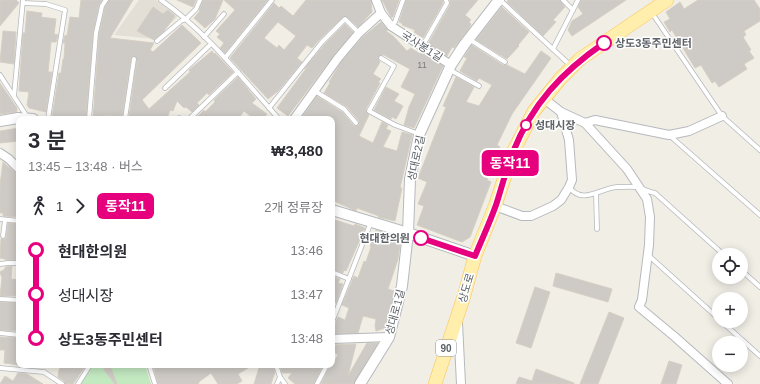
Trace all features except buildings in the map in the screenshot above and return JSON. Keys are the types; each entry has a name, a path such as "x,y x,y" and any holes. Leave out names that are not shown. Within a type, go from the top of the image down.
{"main road":[{"name":"상도로","path":"435,384 464,296 475,256 495,206 513,152 526,126 543,98 580,59 667,0"}],"street":[{"name":"국사봉1길","path":"376,0 381,13 391,26 450,67 469,39 500,0"},
{"path":"296,116 338,58 359,33 381,13"},
{"name":"성대로2길","path":"408,233 410,179 419,135 450,67"},
{"path":"543,98 561,112 585,123 627,169 641,188 647,199 650,217 648,254 642,300 639,307 728,384"},
{"path":"495,206 522,216 531,216 561,200 572,180 569,140 561,112"},
{"path":"585,123 595,120 669,135 689,131 722,116"},
{"path":"0,121 16,118"},
{"path":"0,153 10,159 16,166"},
{"path":"335,211 408,233 475,256"},
{"name":"성대로1길","path":"360,384 389,337 402,286 408,233"},
{"path":"458,312 461,384"},
{"path":"335,340 389,337"}],"lane":[{"path":"89,116 96,33 102,6 106,0"},
{"path":"161,0 186,19 225,58 276,116"},
{"path":"157,41 181,21 186,19 196,9 200,0"},
{"path":"225,58 272,0"},
{"path":"391,26 395,22 403,0"},
{"path":"422,47 447,3 446,0"},
{"path":"500,0 572,67"},
{"path":"563,0 573,10"},
{"path":"553,49 578,0"},
{"path":"14,96 23,2 46,2 65,10 48,116"},
{"path":"651,10 722,116 760,150"},
{"path":"204,37 224,14"},
{"path":"269,108 322,42 345,20 359,33"},
{"path":"469,39 505,62"},
{"path":"165,88 211,44"},
{"path":"381,58 394,66 369,111 419,135"},
{"path":"126,116 134,59"},
{"path":"450,67 479,86"},
{"path":"192,116 238,72"},
{"path":"0,75 29,116"},
{"path":"314,91 344,109 356,123"},
{"path":"669,135 760,215"},
{"path":"569,187 577,195 583,196 596,194 607,189 617,187 641,188 648,192 655,193 716,248"},
{"path":"596,194 597,229"},
{"path":"0,219 16,221"},
{"path":"3,236 6,220"},
{"path":"335,314 371,222"},
{"path":"648,254 712,313"},
{"path":"0,264 16,263"},
{"path":"335,273 349,279"},
{"path":"748,277 760,288"},
{"path":"0,299 16,300"},
{"path":"729,328 760,356"},
{"path":"0,333 16,335"},
{"path":"0,368 44,372 62,384"},
{"path":"78,384 88,368"},
{"path":"150,368 154,384"},
{"path":"277,368 280,377 285,384"},
{"path":"317,384 325,368"},
{"path":"277,384 280,377"}],"shaded area":[{"path":"139,0 156,0 178,16 155,39 114,35"}],"green space":[{"path":"90,368 146,368 151,384 80,384"}],"bus line":[{"name":"동작11","path":"421,238 475,256 495,206 513,152 534,111 543,98 580,59 604,43"}],"place":[{"name":"상도3동주민센터","path":"604,43"},
{"name":"성대시장","path":"526,125"},
{"name":"현대한의원","path":"421,238"}]}
